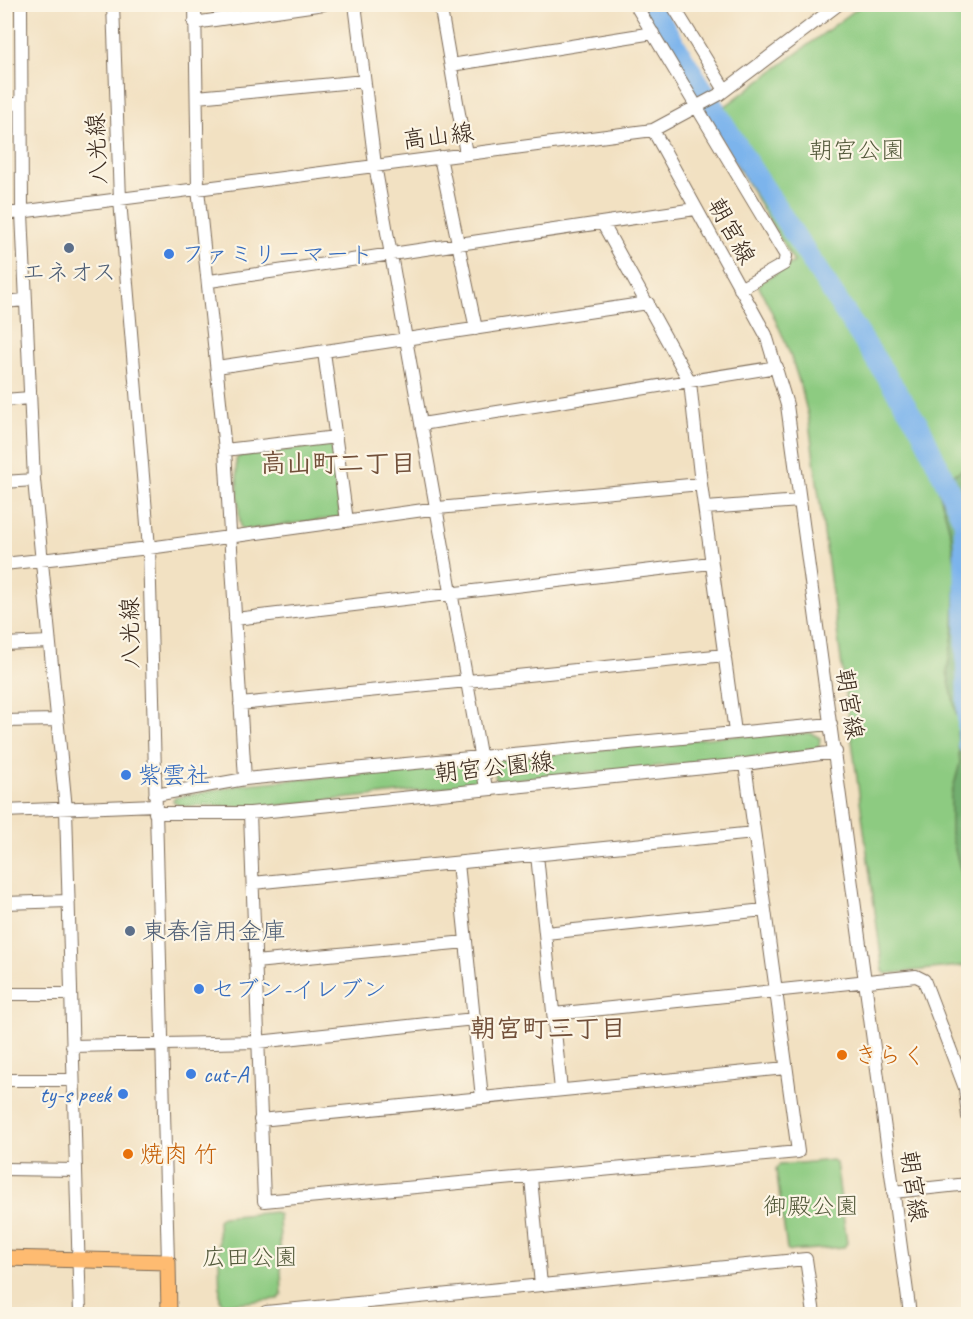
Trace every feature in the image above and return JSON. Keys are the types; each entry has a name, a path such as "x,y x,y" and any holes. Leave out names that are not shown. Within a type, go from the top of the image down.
{"main road":[{"path":"4,1258 168,1262 169,1314"}],"street":[{"path":"21,4 22,213 25,300 34,480 66,809 80,1314"},
{"name":"八光線","path":"113,4 120,200 149,549 168,1262"},
{"path":"195,4 198,189 210,281 225,450 245,779"},
{"path":"194,23 324,4"},
{"path":"355,4 375,165 438,508 486,788"},
{"path":"440,4 466,154"},
{"path":"635,4 653,33 705,104 786,256 784,264 740,289"},
{"path":"672,4 725,90"},
{"name":"高山線","path":"4,214 653,130 705,104 839,4"},
{"path":"451,65 653,33"},
{"path":"197,97 364,81"},
{"path":"4,105 21,103"},
{"name":"朝宮線","path":"653,130 766,335 788,405 910,1314"},
{"path":"440,157 476,329"},
{"path":"210,281 391,253 459,246 695,209"},
{"path":"603,224 690,382 700,484 706,508 711,563 735,732"},
{"path":"4,302 25,300"},
{"path":"217,367 648,303"},
{"path":"324,352 347,521"},
{"path":"422,424 777,367"},
{"path":"4,400 30,398"},
{"path":"225,450 336,437"},
{"path":"4,482 34,480"},
{"path":"4,564 42,562 149,549 438,508 700,484"},
{"path":"706,508 800,501"},
{"path":"235,619 711,563"},
{"path":"4,644 49,642"},
{"path":"240,704 725,655"},
{"path":"4,722 57,720"},
{"name":"朝宮公園線","path":"155,804 245,779 831,724"},
{"name":"朝宮公園線","path":"4,811 155,804 250,813 745,764 836,752"},
{"path":"250,813 264,1201 798,1152 745,764"},
{"path":"253,883 754,833"},
{"path":"537,855 561,1090"},
{"path":"458,863 482,1098"},
{"path":"4,903 69,902"},
{"path":"546,933 764,910"},
{"path":"255,962 466,942"},
{"path":"554,1014 915,976 924,980 965,1088 969,1117"},
{"path":"4,994 71,994"},
{"path":"72,1046 258,1042 474,1018"},
{"path":"260,1120 786,1068"},
{"path":"4,1080 73,1080"},
{"path":"4,1169 76,1170"},
{"path":"531,1178 541,1285"},
{"path":"893,1192 969,1184"},
{"path":"266,1314 266,1312 806,1259 814,1314"}],"green space":[{"name":"朝宮公園","path":"862,5 968,5 968,965 886,974 883,971 808,415 788,349 759,287 760,283 794,262 711,121 712,116"},
{"path":"328,444 332,447 340,514 337,518 244,530 240,527 236,460 239,456"},
{"path":"968,466 968,714 957,716 947,672 954,628 956,570 951,535 937,484"},
{"path":"968,727 968,917 965,887 951,835 951,796 960,763 957,732"},
{"path":"811,733 820,738 819,748 814,752 496,781 494,764 498,760 727,736"},
{"path":"480,763 483,784 265,807 180,806 173,801 174,798 246,784"},
{"name":"御殿公園","path":"833,1160 836,1163 847,1243 844,1247 790,1251 787,1249 776,1169 779,1165"},
{"name":"広田公園","path":"275,1212 279,1215 282,1295 278,1299 224,1304 220,1301 218,1220 222,1217"}],"waterway":[{"path":"650,4 753,171 921,429 964,522 968,744"}],"place":[{"name":"エネオス","path":"69,248"},
{"name":"ファミリーマート","path":"169,254"},
{"name":"紫雲社","path":"126,775"},
{"name":"東春信用金庫","path":"130,931"},
{"name":"セブン-イレブン","path":"199,989"},
{"name":"きらく","path":"842,1055"},
{"name":"cut-A","path":"191,1074"},
{"name":"ty-s peek","path":"123,1094"},
{"name":"焼肉 竹","path":"128,1154"}],"district":[{"name":"高山町二丁目","path":"338,463"},
{"name":"朝宮町三丁目","path":"548,1028"}]}
